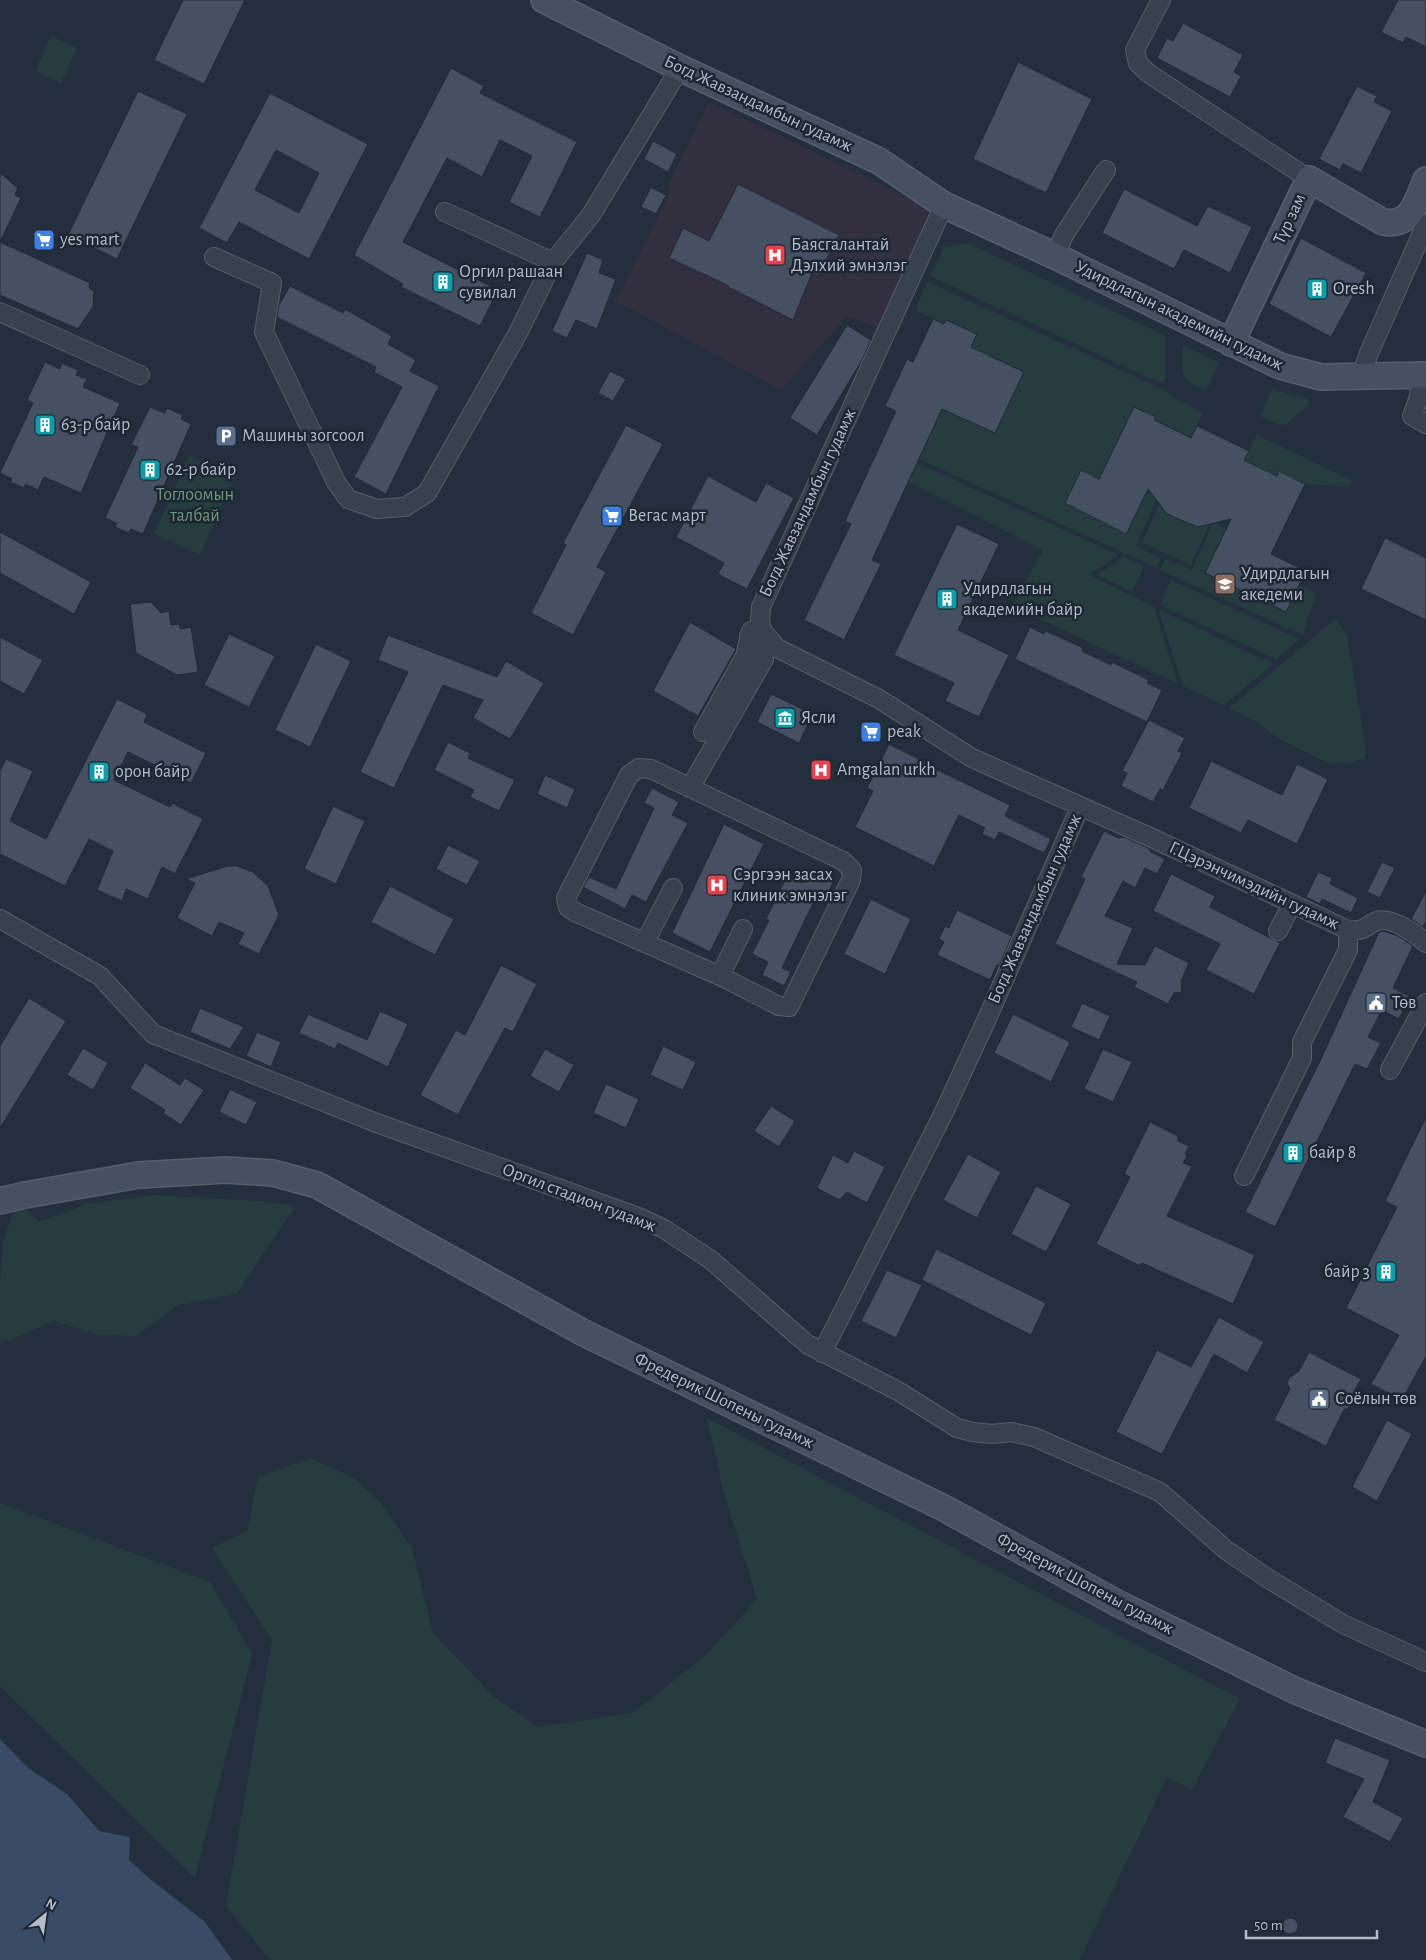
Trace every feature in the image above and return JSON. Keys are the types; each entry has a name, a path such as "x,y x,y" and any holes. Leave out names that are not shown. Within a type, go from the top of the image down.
{"street":[{"name":"Богд Жавзандамбын гудамж","path":"544,0 680,68 879,161 944,205 761,607 760,622 763,631 777,648 879,699 972,758 1080,807 986,1022 943,1114 822,1353"},
{"path":"1161,0 1135,50 1138,63 1148,73 1309,179"},
{"path":"214,257 272,283 264,332 336,482 348,498 376,509 405,507 427,493 518,333 553,262 590,215 680,68"},
{"path":"1055,256 1064,235 1106,170"},
{"name":"Түр зам","path":"1231,343 1309,179 1384,222 1391,224 1399,223 1412,212 1426,180"},
{"name":"Удирдлагын академийн гудамж","path":"944,205 1055,256 1280,366 1321,377 1424,375"},
{"path":"445,212 553,262"},
{"path":"1361,377 1369,353 1426,224"},
{"path":"0,312 140,375"},
{"path":"1424,375 1412,416 1426,424"},
{"path":"703,732 745,656 749,636 761,607"},
{"path":"690,788 764,659 749,636"},
{"path":"639,768 651,769 843,861 852,870 851,880 789,1007 779,1006 720,976 645,942 575,912 568,907 566,898 629,775 639,768"},
{"name":"Г.Цэрэнчимэдийн гудамж","path":"1080,807 1348,930 1362,930 1378,921 1388,921 1414,932 1426,943"},
{"path":"645,942 673,888"},
{"path":"1278,931 1292,904"},
{"name":"Оргил стадион гудамж","path":"0,919 100,976 153,1034 374,1122 641,1218 711,1260 807,1344 822,1353 898,1391 957,1428 982,1433 1011,1432 1029,1435 1160,1492 1226,1550 1267,1578 1343,1624 1426,1662"},
{"path":"720,976 743,929"},
{"path":"1244,1176 1302,1058 1302,1042 1348,950 1348,930"},
{"path":"1390,1070 1426,1002"},
{"name":"Фредерик Шопены гудамж","path":"0,1200 139,1175 226,1170 273,1173 317,1185 584,1333 942,1507 1117,1603 1294,1690 1426,1744"}],"shaded area":[{"name":"Баясгалантай Дэлхий эмнэлэг","path":"709,102 930,208 878,328 847,316 781,390 616,301 671,191 668,186"}],"green space":[{"path":"51,36 77,48 61,83 35,71"},
{"path":"967,243 1166,336 1165,380 1158,382 930,276 944,247"},
{"path":"928,282 1168,392 1172,397 1203,413 1191,438 1154,420 1155,417 1134,407 1099,479 1081,470 1065,503 1126,534 1147,492 1157,497 1136,546 1161,558 1157,568 919,459 942,409 995,433 1023,372 971,347 976,334 946,320 944,324 915,310"},
{"path":"1185,346 1219,363 1206,392 1191,383 1184,376 1183,347"},
{"path":"1272,389 1307,399 1310,403 1286,424 1281,425 1260,416"},
{"path":"1257,435 1353,481 1350,487 1305,484 1279,472 1277,476 1244,460"},
{"name":"Тоглоомын талбай","path":"190,455 235,476 200,555 154,534"},
{"path":"917,463 1119,555 1091,573 1094,577 1154,607 1178,684 1013,606 1043,550 908,482"},
{"path":"1160,502 1167,514 1198,527 1210,523 1191,565 1142,543"},
{"path":"1213,522 1226,529 1205,573 1286,612 1299,585 1316,593 1303,635 1160,570 1165,559 1192,570"},
{"path":"1123,557 1144,567 1132,592 1097,575"},
{"path":"1171,580 1299,639 1276,659 1160,605"},
{"path":"1158,609 1273,664 1224,705 1183,686"},
{"path":"1334,620 1337,620 1347,636 1366,748 1365,757 1355,762 1333,763 1322,760 1276,737 1256,721 1229,708"},
{"path":"154,1195 260,1201 296,1206 237,1294 178,1305 136,1336 98,1335 54,1321 0,1344 0,1286 3,1241 15,1209 24,1207 39,1222 87,1204"},
{"path":"707,1418 1240,1699 1192,1789 1167,1778 1079,1960 270,1960 226,1906 272,1640 212,1548 247,1531 258,1477 310,1458 354,1478 380,1502 412,1548 433,1633 494,1697 538,1727 633,1713 706,1655 757,1599 723,1490"},
{"path":"0,1503 210,1582 252,1654 195,1878 0,1686"}],"water":[{"path":"0,1739 28,1768 67,1794 99,1831 130,1837 129,1860 204,1921 232,1960 0,1960"}],"building":[{"path":"183,0 245,0 204,84 154,60"},
{"path":"1398,0 1426,0 1426,47 1406,37 1403,43 1381,32"},
{"path":"1183,23 1243,55 1234,72 1241,76 1230,97 1157,58 1167,38 1173,41"},
{"path":"1018,62 1092,99 1046,193 973,159"},
{"name":"Оргил рашаан сувилал","path":"451,68 484,86 480,93 577,142 540,217 509,202 532,156 500,140 482,177 447,158 403,242 498,290 480,326 401,287 403,284 354,255"},
{"path":"1357,86 1377,96 1374,102 1392,111 1361,173 1343,164 1340,170 1319,159"},
{"path":"138,91 187,114 117,259 68,235"},
{"path":"270,93 368,144 309,259 239,222 227,243 199,228","holes":["276,150 319,173 299,213 255,190"]},
{"path":"653,141 677,154 668,172 644,159"},
{"path":"0,173 18,188 15,195 21,198 0,242"},
{"path":"738,184 839,235 818,276 812,273 793,320 727,285 669,258 683,228 709,241"},
{"path":"651,187 666,195 656,214 641,207"},
{"path":"1124,189 1197,226 1208,206 1252,227 1230,273 1184,250 1174,269 1102,233"},
{"name":"Oresh","path":"1301,238 1366,273 1331,337 1269,304"},
{"path":"0,242 90,283 89,288 94,291 93,307 78,329 0,295"},
{"path":"587,253 603,260 599,273 616,279 597,329 576,320 567,338 552,331"},
{"path":"290,286 343,313 345,309 392,336 388,344 416,360 410,371 439,386 386,494 354,477 402,387 374,372 376,367 277,317 279,305"},
{"path":"933,319 944,324 946,320 977,334 971,347 1024,372 995,433 942,409 872,560 881,564 844,640 804,620 851,524 845,521 896,411 885,406 907,359 913,362"},
{"path":"847,325 871,340 862,360 817,435 790,418"},
{"path":"45,362 60,369 62,363 78,370 76,375 87,379 83,387 120,403 81,493 44,477 38,490 26,484 24,488 10,482 12,479 0,473 33,403 27,400"},
{"path":"610,371 626,379 613,401 598,393"},
{"name":"62-р байр","path":"150,407 165,413 167,408 183,415 181,419 191,424 143,534 131,529 129,533 115,527 117,523 105,518 138,447 131,445"},
{"path":"1134,407 1156,417 1154,420 1191,438 1197,426 1249,451 1244,460 1277,476 1279,471 1305,484 1271,554 1306,571 1286,612 1205,573 1231,519 1198,527 1167,514 1148,489 1126,534 1065,503 1081,470 1099,479"},
{"path":"626,425 663,444 597,567 606,572 573,635 531,613 566,545 563,543"},
{"path":"708,476 756,502 766,483 794,498 747,589 718,574 724,563 676,537"},
{"name":"Удирдлагын академийн байр","path":"957,524 999,544 958,630 1009,655 979,717 945,701 954,683 894,655"},
{"path":"0,532 91,582 74,614 0,573"},
{"path":"1385,538 1426,558 1426,620 1361,589"},
{"path":"151,602 161,613 169,611 171,625 179,624 180,629 191,627 198,672 177,675 136,653 130,604"},
{"path":"690,622 736,649 698,716 653,691"},
{"path":"1030,627 1044,634 1046,631 1083,648 1082,651 1111,665 1112,662 1149,680 1147,683 1162,690 1147,722 1015,659"},
{"path":"229,634 275,656 249,707 204,685"},
{"path":"388,635 497,677 506,661 544,683 510,739 473,718 483,700 443,685 394,788 360,772 408,672 378,660"},
{"path":"0,637 43,660 24,694 0,681"},
{"path":"316,644 351,661 310,747 275,730"},
{"name":"Ясли","path":"771,694 813,714 799,743 757,722"},
{"path":"117,699 147,714 144,722 206,753 191,783 128,752 114,780 170,807 172,803 203,819 175,874 162,867 148,899 126,889 122,901 97,890 113,851 89,839 65,886 0,854 0,771 6,759 33,771 10,821 46,839"},
{"path":"1149,720 1185,738 1178,751 1182,753 1163,790 1160,789 1153,802 1121,786 1127,773 1122,771"},
{"path":"448,742 470,753 468,758 515,780 499,811 470,797 474,790 434,770"},
{"path":"889,744 927,763 927,765 1010,805 1005,816 1051,839 1044,853 999,832 995,840 982,834 985,828 959,815 934,866 855,827 873,791 867,788"},
{"path":"1211,761 1282,795 1297,764 1328,779 1297,844 1248,820 1241,833 1189,808"},
{"path":"545,775 575,789 567,808 537,794"},
{"path":"652,788 679,802 672,815 688,823 646,902 632,895 625,909 583,887 589,877 616,889 654,808 644,803"},
{"path":"333,806 365,821 336,884 304,869"},
{"path":"724,824 764,844 710,952 672,933"},
{"path":"1104,831 1118,838 1124,837 1148,848 1151,852 1165,859 1157,874 1145,868 1135,888 1123,881 1105,916 1133,928 1117,964 1145,965 1155,946 1189,963 1181,981 1182,992 1174,993 1168,1004 1134,987 1137,982 1055,944 1085,879 1081,877"},
{"path":"448,845 480,861 467,885 436,869"},
{"path":"1382,862 1395,868 1380,898 1367,892"},
{"path":"227,866 237,866 253,872 268,886 279,915 259,954 238,944 244,933 219,922 212,936 177,918 195,883 186,879"},
{"path":"809,869 834,881 827,894 820,890 782,968 791,972 784,986 762,975 768,962 752,954 769,920 766,919 787,876 802,883"},
{"path":"1318,872 1332,878 1330,884 1358,898 1351,913 1322,899 1320,904 1306,897"},
{"path":"1171,874 1215,896 1210,907 1280,943 1254,994 1206,970 1220,944 1153,911"},
{"path":"390,886 454,919 435,955 371,922"},
{"path":"1426,891 1426,921 1423,927 1411,919"},
{"path":"871,899 911,919 885,974 844,954"},
{"path":"957,910 1012,936 999,966 997,965 990,980 937,955 944,942 939,939 945,926 949,928"},
{"path":"1383,931 1398,936 1413,946 1393,988 1409,996 1399,1019 1382,1010 1368,1037 1381,1043 1367,1069 1355,1064 1275,1227 1245,1212 1320,1061 1379,932"},
{"path":"501,965 537,984 513,1032 505,1028 458,1115 420,1095 456,1030 465,1035"},
{"path":"29,998 66,1021 0,1128 0,1046"},
{"path":"1082,1003 1110,1016 1099,1040 1071,1027"},
{"path":"200,1008 244,1027 230,1049 190,1032"},
{"path":"380,1011 408,1024 388,1067 338,1043 335,1049 299,1033 308,1014 367,1040"},
{"path":"1013,1014 1070,1042 1051,1082 994,1053"},
{"path":"257,1032 281,1042 271,1067 246,1056"},
{"path":"663,1046 696,1062 683,1090 650,1075"},
{"path":"83,1048 108,1063 93,1090 67,1075"},
{"path":"545,1049 574,1065 559,1092 530,1076"},
{"path":"1103,1049 1132,1062 1113,1102 1084,1089"},
{"path":"145,1063 180,1085 185,1078 204,1090 181,1125 163,1113 165,1110 130,1088"},
{"path":"606,1084 639,1099 626,1128 593,1113"},
{"path":"230,1089 257,1102 246,1125 219,1112"},
{"path":"771,1106 795,1121 779,1147 754,1131"},
{"path":"1426,1117 1426,1356 1402,1400 1371,1384 1399,1335 1346,1308 1397,1207 1385,1201"},
{"path":"1150,1122 1178,1136 1178,1141 1189,1146 1183,1163 1192,1166 1167,1216 1255,1255 1233,1304 1142,1263 1140,1266 1096,1244 1130,1177 1124,1174"},
{"path":"854,1151 885,1167 867,1203 847,1192 839,1200 817,1188 833,1155 848,1163"},
{"path":"968,1154 1001,1172 977,1218 943,1200"},
{"path":"1036,1186 1071,1204 1046,1252 1011,1234"},
{"path":"936,1249 1046,1303 1031,1335 922,1280"},
{"path":"887,1270 922,1285 896,1338 861,1321"},
{"path":"1219,1317 1264,1342 1247,1373 1214,1354 1162,1454 1116,1432 1157,1350 1191,1367"},
{"name":"Соёлын төв","path":"1309,1352 1361,1379 1352,1396 1352,1406 1344,1410 1326,1446 1274,1420 1290,1389 1287,1384 1289,1378 1299,1371"},
{"path":"1387,1420 1412,1434 1377,1501 1352,1487"},
{"path":"1335,1738 1390,1760 1373,1802 1403,1818 1390,1842 1343,1817 1364,1779 1325,1763"},
{"path":"1287,1918 1293,1918 1298,1923 1296,1932 1287,1934 1282,1929 1282,1923"}],"place":[{"name":"yes mart","path":"44,240"},
{"name":"Баясгалантай Дэлхий эмнэлэг","path":"775,255"},
{"name":"Оргил рашаан сувилал","path":"443,282"},
{"name":"Oresh","path":"1317,289"},
{"name":"63-р байр","path":"45,425"},
{"name":"Машины зогсоол","path":"226,436"},
{"name":"62-р байр","path":"150,470"},
{"name":"Вегас март","path":"612,516"},
{"name":"Удирдлагын акедеми","path":"1225,584"},
{"name":"Удирдлагын академийн байр","path":"947,599"},
{"name":"Ясли","path":"785,718"},
{"name":"peak","path":"871,732"},
{"name":"Amgalan urkh","path":"821,770"},
{"name":"орон байр","path":"99,772"},
{"name":"Сэргээн засах клиник эмнэлэг","path":"717,885"},
{"name":"Төв","path":"1376,1003"},
{"name":"байр 8","path":"1293,1153"},
{"name":"байр 3","path":"1386,1272"},
{"name":"Соёлын төв","path":"1319,1399"}]}
